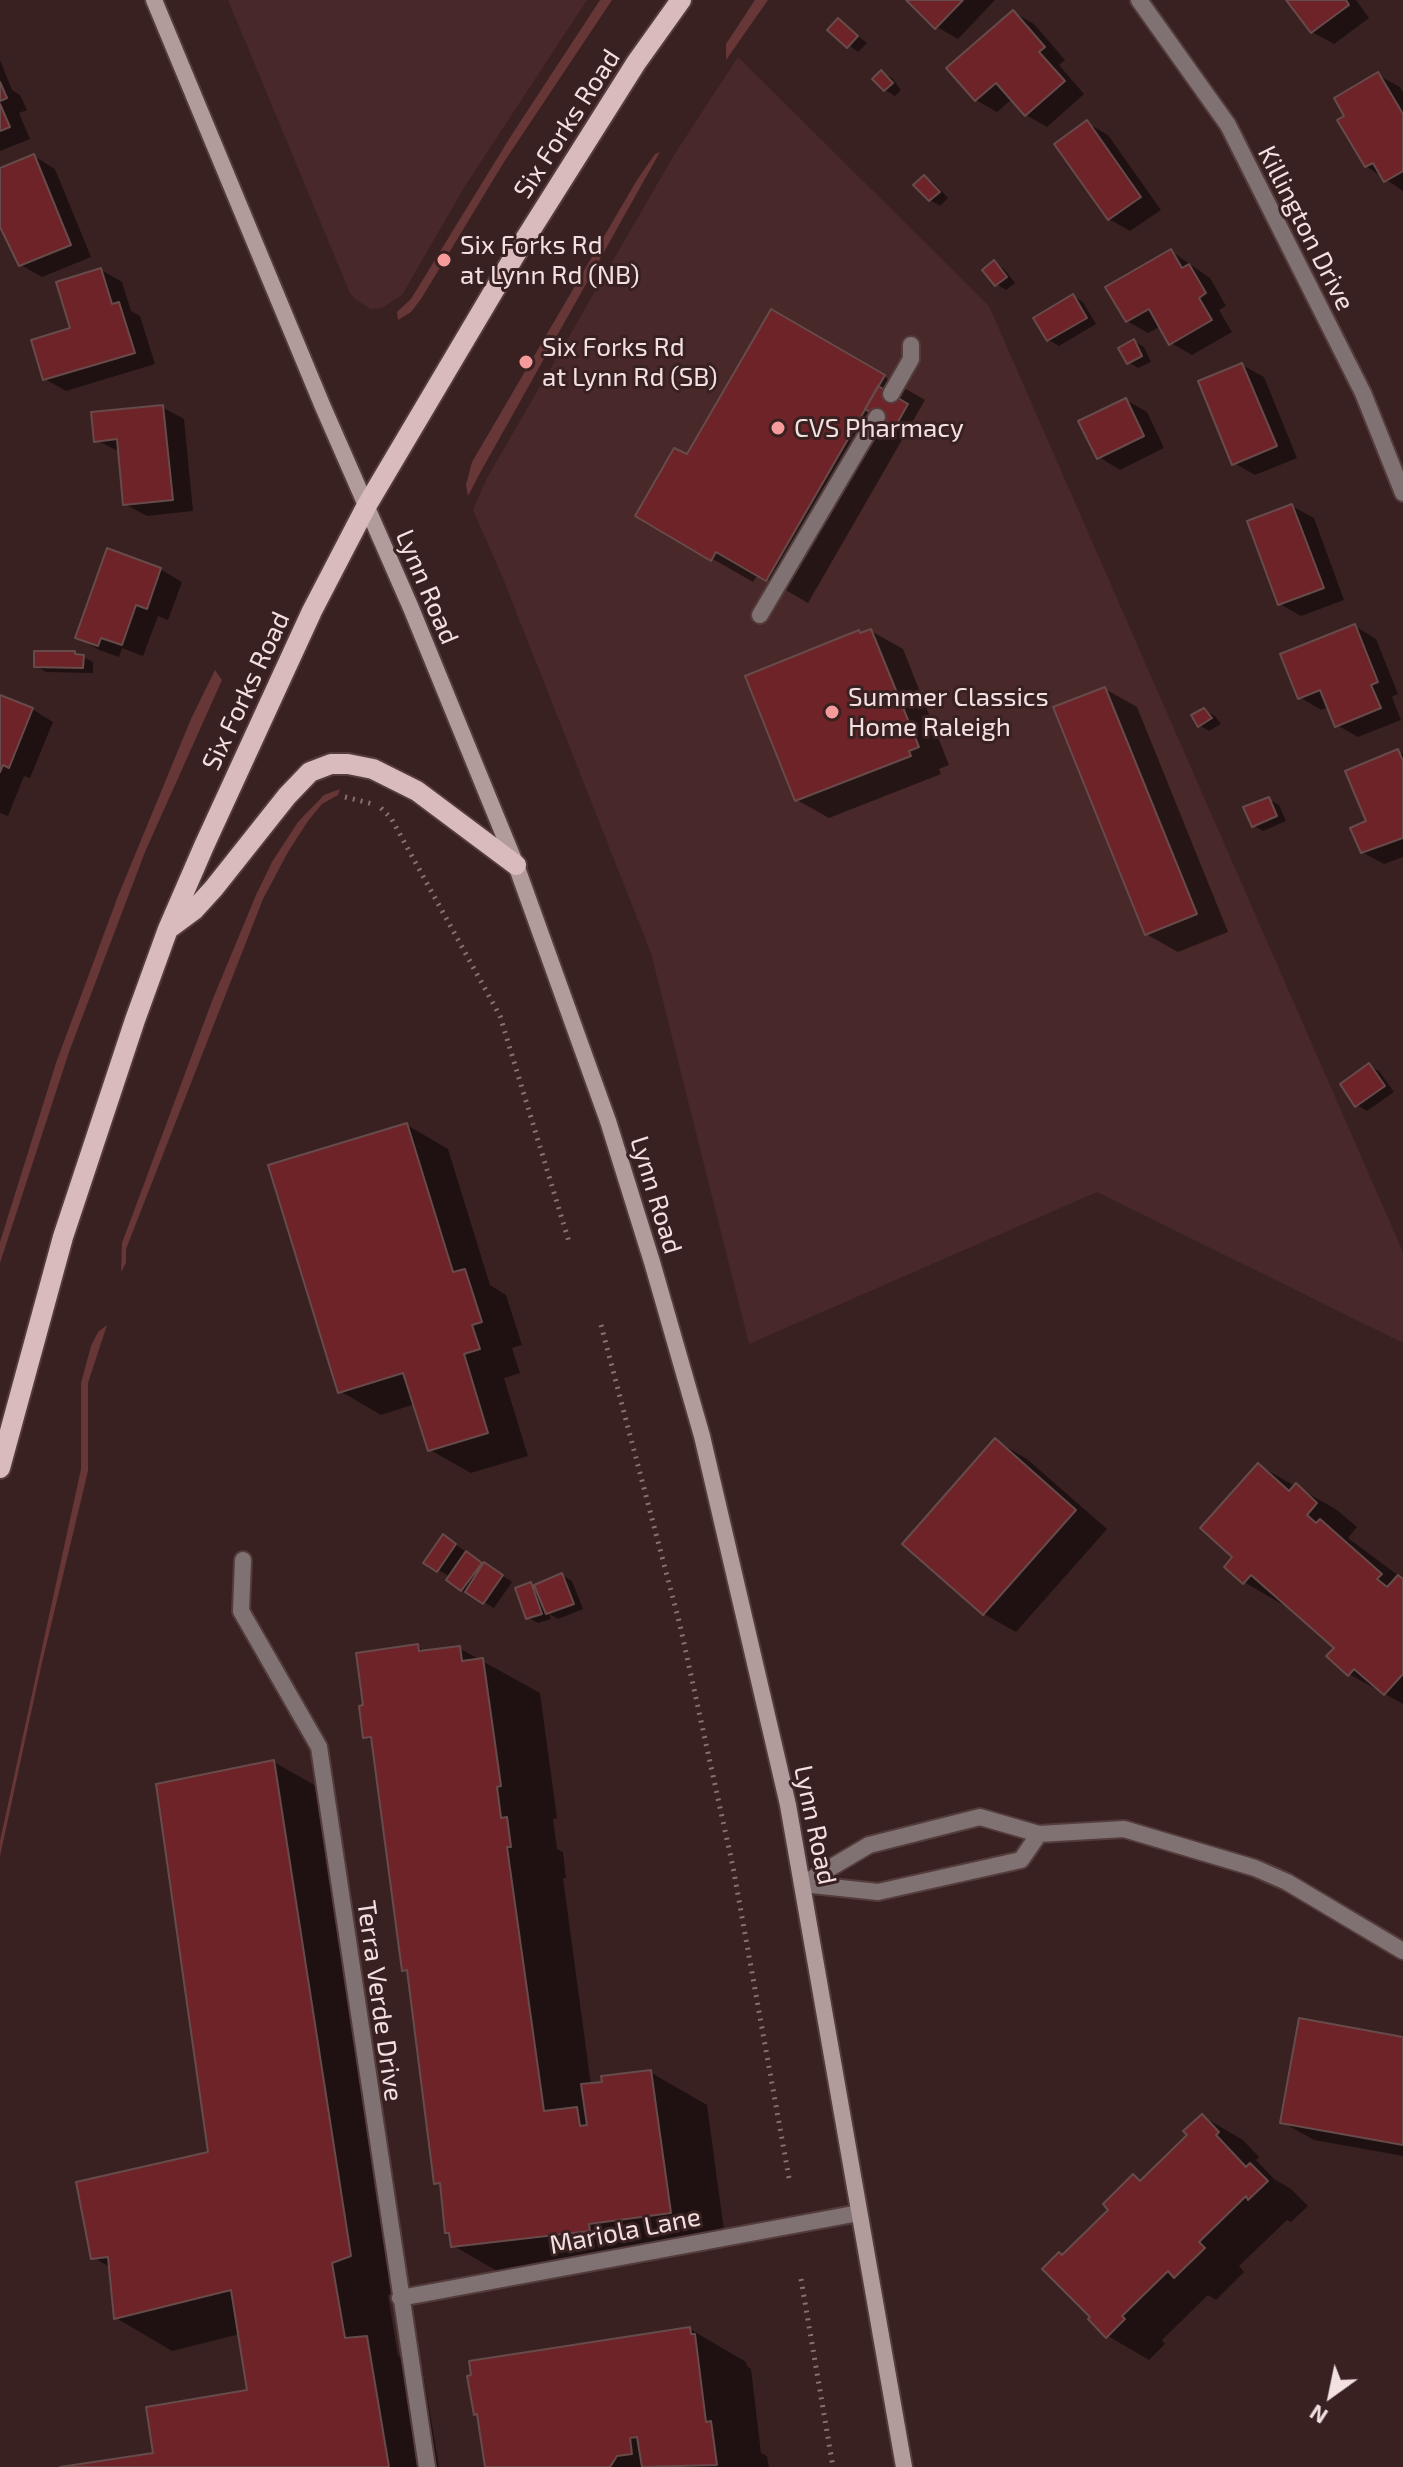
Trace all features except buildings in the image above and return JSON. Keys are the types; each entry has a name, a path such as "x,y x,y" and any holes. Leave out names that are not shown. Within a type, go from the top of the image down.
{"main road":[{"name":"Lynn Road","path":"154,0 516,865 608,1121 702,1436 788,1805 904,2467"},
{"name":"Six Forks Road","path":"0,1468 63,1237 168,929 312,611 367,505 531,228 636,63 681,0"},
{"path":"168,929 194,910 214,888 287,796 310,772 331,764 373,769 417,791 516,865"}],"street":[{"name":"Killington Drive","path":"1139,0 1228,125 1363,393 1403,493"},
{"path":"891,394 911,359 911,345"},
{"path":"760,615 877,417"},
{"name":"Terra Verde Drive","path":"243,1560 241,1611 319,1747 427,2467"},
{"path":"803,1884 869,1845 980,1817 1039,1834 1124,1829 1255,1868 1287,1882 1403,1951"},
{"path":"803,1884 878,1892 1021,1860 1039,1834"},
{"name":"Mariola Lane","path":"400,2298 859,2213"}],"path":[{"path":"345,797 377,805 391,818 500,1016 570,1245"},
{"path":"601,1325 697,1700 733,1867 789,2178"},
{"path":"801,2279 833,2467"}],"shaded area":[{"path":"228,0 587,0 465,186 402,295 382,308 371,309 350,293"},
{"path":"600,0 612,0 504,162 421,299 411,312 398,320 397,312 411,299 509,139"},
{"path":"755,0 768,0 726,60 726,44"},
{"path":"738,57 989,306 1403,1252 1403,1343 1097,1192 749,1344 651,953 473,510 487,478 674,155"},
{"path":"660,152 468,496 466,485 472,462 637,180 655,154"},
{"path":"215,670 222,680 145,852 69,1052 0,1263 0,1242 56,1063 118,896 191,719"},
{"path":"340,789 338,795 322,804 308,821 263,899 126,1249 126,1263 121,1272 122,1243 212,1001 256,895 272,862 298,822 324,795"},
{"path":"107,1325 88,1383 88,1471 0,1856 0,1841 81,1469 81,1383 91,1346 98,1332"}],"place":[{"name":"Six Forks Rd at Lynn Rd (NB)","path":"444,260"},
{"name":"Six Forks Rd at Lynn Rd (SB)","path":"526,362"},
{"name":"CVS Pharmacy","path":"778,428"},
{"name":"Summer Classics Home Raleigh","path":"832,712"}]}
